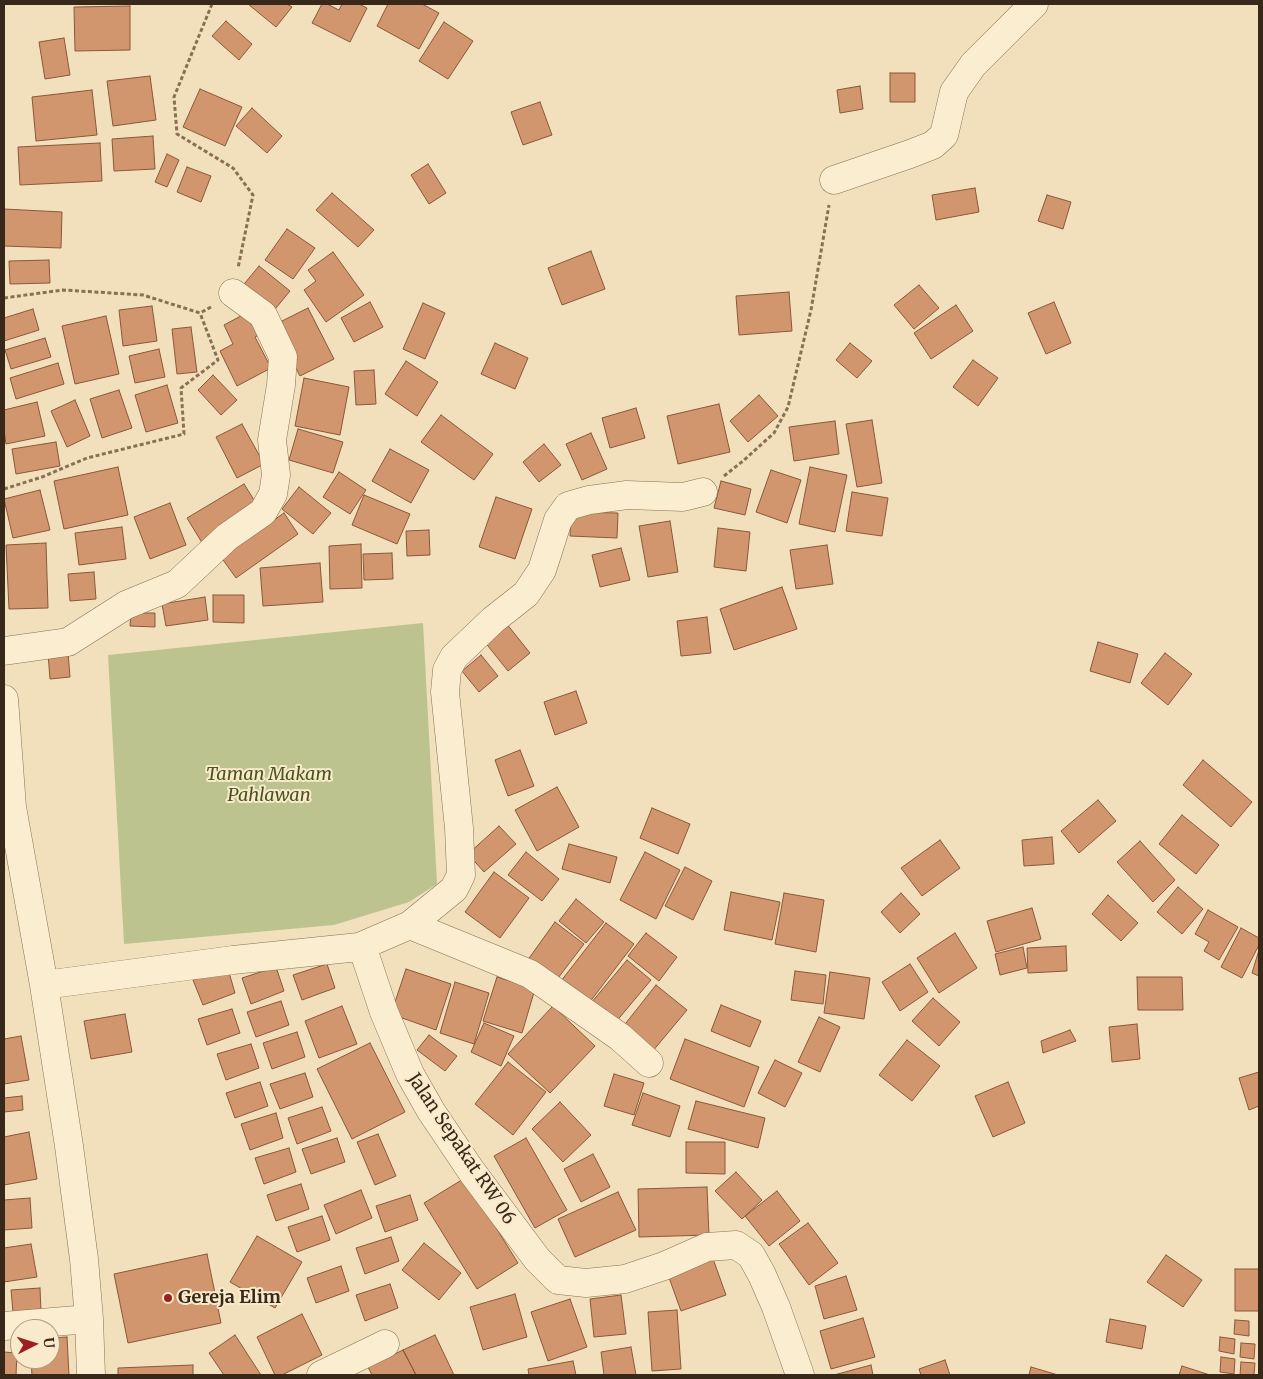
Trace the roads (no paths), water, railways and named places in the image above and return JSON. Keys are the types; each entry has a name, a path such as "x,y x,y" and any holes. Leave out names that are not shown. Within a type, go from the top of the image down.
{"street":[{"path":"834,180 933,145 944,135 954,92 974,65 1034,4"},
{"path":"4,651 68,642 126,605 177,584 227,537 263,512 273,494 276,475 272,440 281,385 283,357 263,315 233,294"},
{"path":"44,985 233,960 359,947 410,925 454,889 461,875 459,828 446,692 447,670 454,657 493,620 526,594 542,570 558,520 568,506 589,500 627,495 683,497 703,492"},
{"path":"4,699 8,807 44,985 69,1146 84,1259 91,1375"},
{"path":"410,925 530,974 620,1036 649,1062"},
{"name":"Jalan Sepakat RW 06","path":"359,947 364,952 384,1012 410,1074 431,1111 472,1172 537,1259 558,1280 586,1283 625,1279 664,1266 707,1247 736,1245 750,1255 762,1275 776,1307 800,1375"},
{"path":"4,1326 89,1319"},
{"path":"321,1375 385,1344"}],"place":[{"name":"Gereja Elim","path":"168,1298"}],"park label":[{"name":"Taman Makam Pahlawan","path":"269,785"}]}
